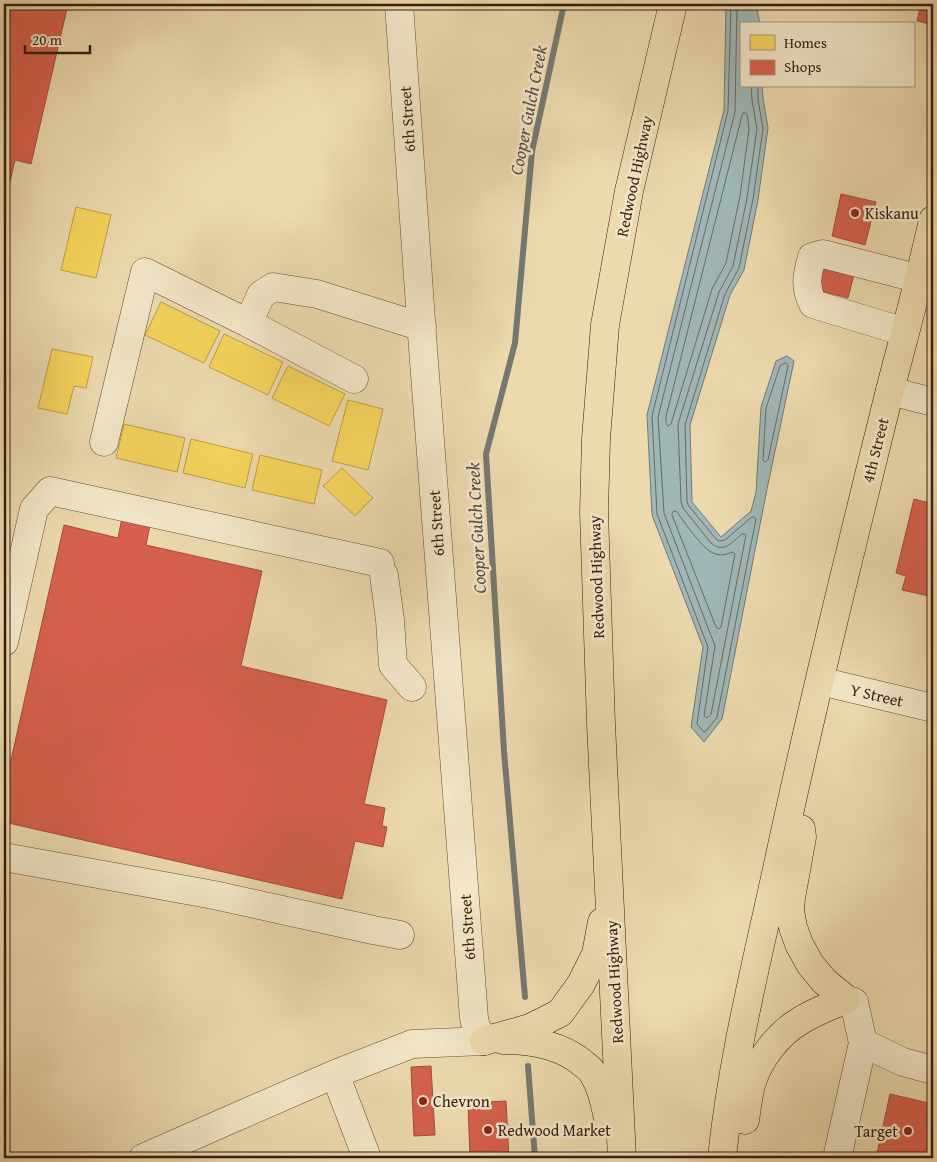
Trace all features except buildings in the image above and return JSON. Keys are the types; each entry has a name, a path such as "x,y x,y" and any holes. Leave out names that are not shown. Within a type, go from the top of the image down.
{"highway":[{"name":"Redwood Highway","path":"622,1158 601,724 594,512 596,440 605,325 629,191 673,4"},
{"name":"4th Street","path":"820,681 833,621 920,279 933,220"},
{"path":"722,1158 736,1054 791,802 820,681"},
{"path":"484,1041 530,1028 560,1013 581,984 596,954 604,912 604,776"},
{"path":"740,1158 751,1084 759,1065 770,1048 784,1033 800,1021 846,999 824,981 810,964 792,927 791,898 802,837 799,820 791,802"},
{"path":"484,1041 519,1040 546,1045 570,1054 591,1070 603,1095 614,1158"}],"street":[{"name":"6th Street","path":"399,4 474,1018 476,1027 484,1041"},
{"path":"905,332 813,304 807,285 808,270 812,256 824,254 920,279"},
{"path":"104,442 145,272 248,323 354,379"},
{"path":"248,323 261,295 273,287 317,294 422,327"},
{"path":"890,391 933,402"},
{"path":"4,642 34,509 50,491 382,569 390,620 393,665 412,688"},
{"name":"Y Street","path":"820,681 933,708"},
{"path":"4,857 214,895 400,935"},
{"path":"837,1158 863,1043 854,1002 846,999"},
{"path":"143,1158 335,1074 412,1044 484,1041"},
{"path":"863,1043 903,1062 933,1070"},
{"path":"335,1074 366,1158"}],"water":[{"path":"726,4 756,4 760,22 740,22 740,88 762,88 768,128 758,200 744,270 730,295 690,425 692,502 721,537 751,511 756,492 761,407 776,361 787,356 794,361 722,719 704,742 691,727 703,647 652,515 647,415 724,110"}],"waterway":[{"name":"Cooper Gulch Creek","path":"525,997 504,751 486,454 515,343 532,151 564,4"},
{"name":"Cooper Gulch Creek","path":"528,1066 535,1158"}],"place":[{"name":"Kiskanu","path":"855,213"},
{"name":"Chevron","path":"423,1101"},
{"name":"Redwood Market","path":"488,1130"},
{"name":"Target","path":"908,1131"}]}
